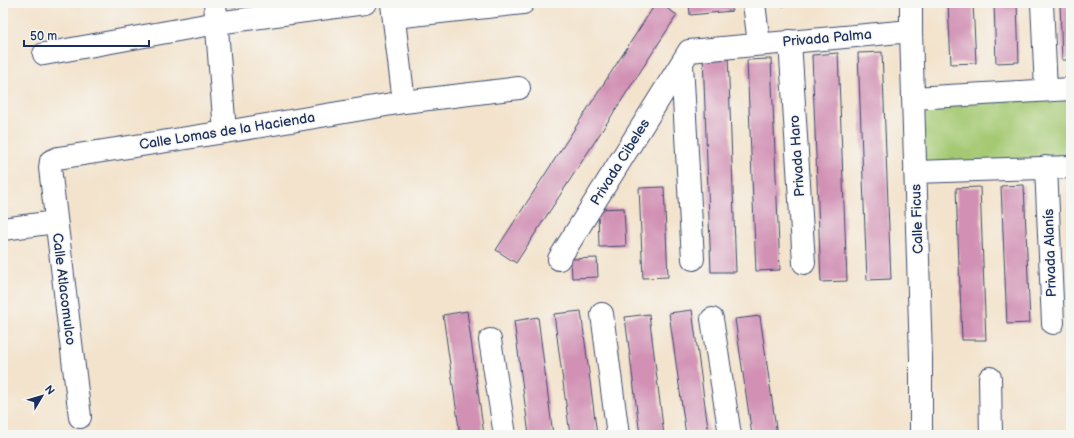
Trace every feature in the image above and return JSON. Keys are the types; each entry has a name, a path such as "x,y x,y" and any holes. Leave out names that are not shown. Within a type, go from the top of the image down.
{"street":[{"path":"44,54 216,13 365,3"},
{"path":"519,88 404,102 393,10 522,3"},
{"path":"751,45 754,3"},
{"name":"Calle Ficus","path":"911,3 921,358 921,435"},
{"path":"1042,3 1045,80"},
{"path":"216,13 225,132"},
{"name":"Privada Palma","path":"751,45 790,45 911,31"},
{"name":"Privada Cibeles","path":"559,259 689,51 751,45"},
{"name":"Privada Haro","path":"790,45 804,263"},
{"path":"682,64 693,259"},
{"path":"913,98 1045,80 1071,89"},
{"name":"Calle Lomas de la Hacienda","path":"51,161 58,158 404,102"},
{"name":"Calle Atlacomulco","path":"51,161 50,168 56,222 80,417"},
{"path":"915,172 1046,175 1071,167"},
{"name":"Privada Alanís","path":"1046,175 1053,323"},
{"path":"3,229 56,222"},
{"path":"602,314 618,435"},
{"path":"712,319 730,435"},
{"path":"490,340 505,435"},
{"path":"990,378 991,435"}],"green space":[{"path":"1071,90 1071,166 922,171 920,98"}],"building":[{"path":"656,3 659,3 677,15 516,263 496,250"},
{"path":"689,3 732,3 732,11 690,15"},
{"path":"782,3 802,3 802,4 782,6"},
{"path":"948,3 973,3 976,63 951,64"},
{"path":"994,3 1017,3 1019,62 996,63"},
{"path":"1060,3 1071,3 1071,60 1062,60"},
{"path":"882,52 891,279 867,280 858,53"},
{"path":"728,53 736,272 711,272 703,54"},
{"path":"838,53 847,281 821,282 812,55"},
{"path":"771,59 780,270 756,271 747,60"},
{"path":"1071,183 1071,240 1070,240 1068,184"},
{"path":"1024,185 1030,323 1007,324 1001,186"},
{"path":"664,187 668,277 643,278 639,188"},
{"path":"980,187 986,340 962,340 956,188"},
{"path":"624,208 626,246 599,247 598,209"},
{"path":"597,258 598,277 572,278 571,259"},
{"path":"692,310 709,435 686,435 669,313"},
{"path":"467,311 484,435 460,435 443,315"},
{"path":"581,311 597,435 570,435 554,314"},
{"path":"649,314 664,435 640,435 625,317"},
{"path":"760,316 777,435 752,435 735,319"},
{"path":"538,317 553,435 529,435 514,321"}]}
